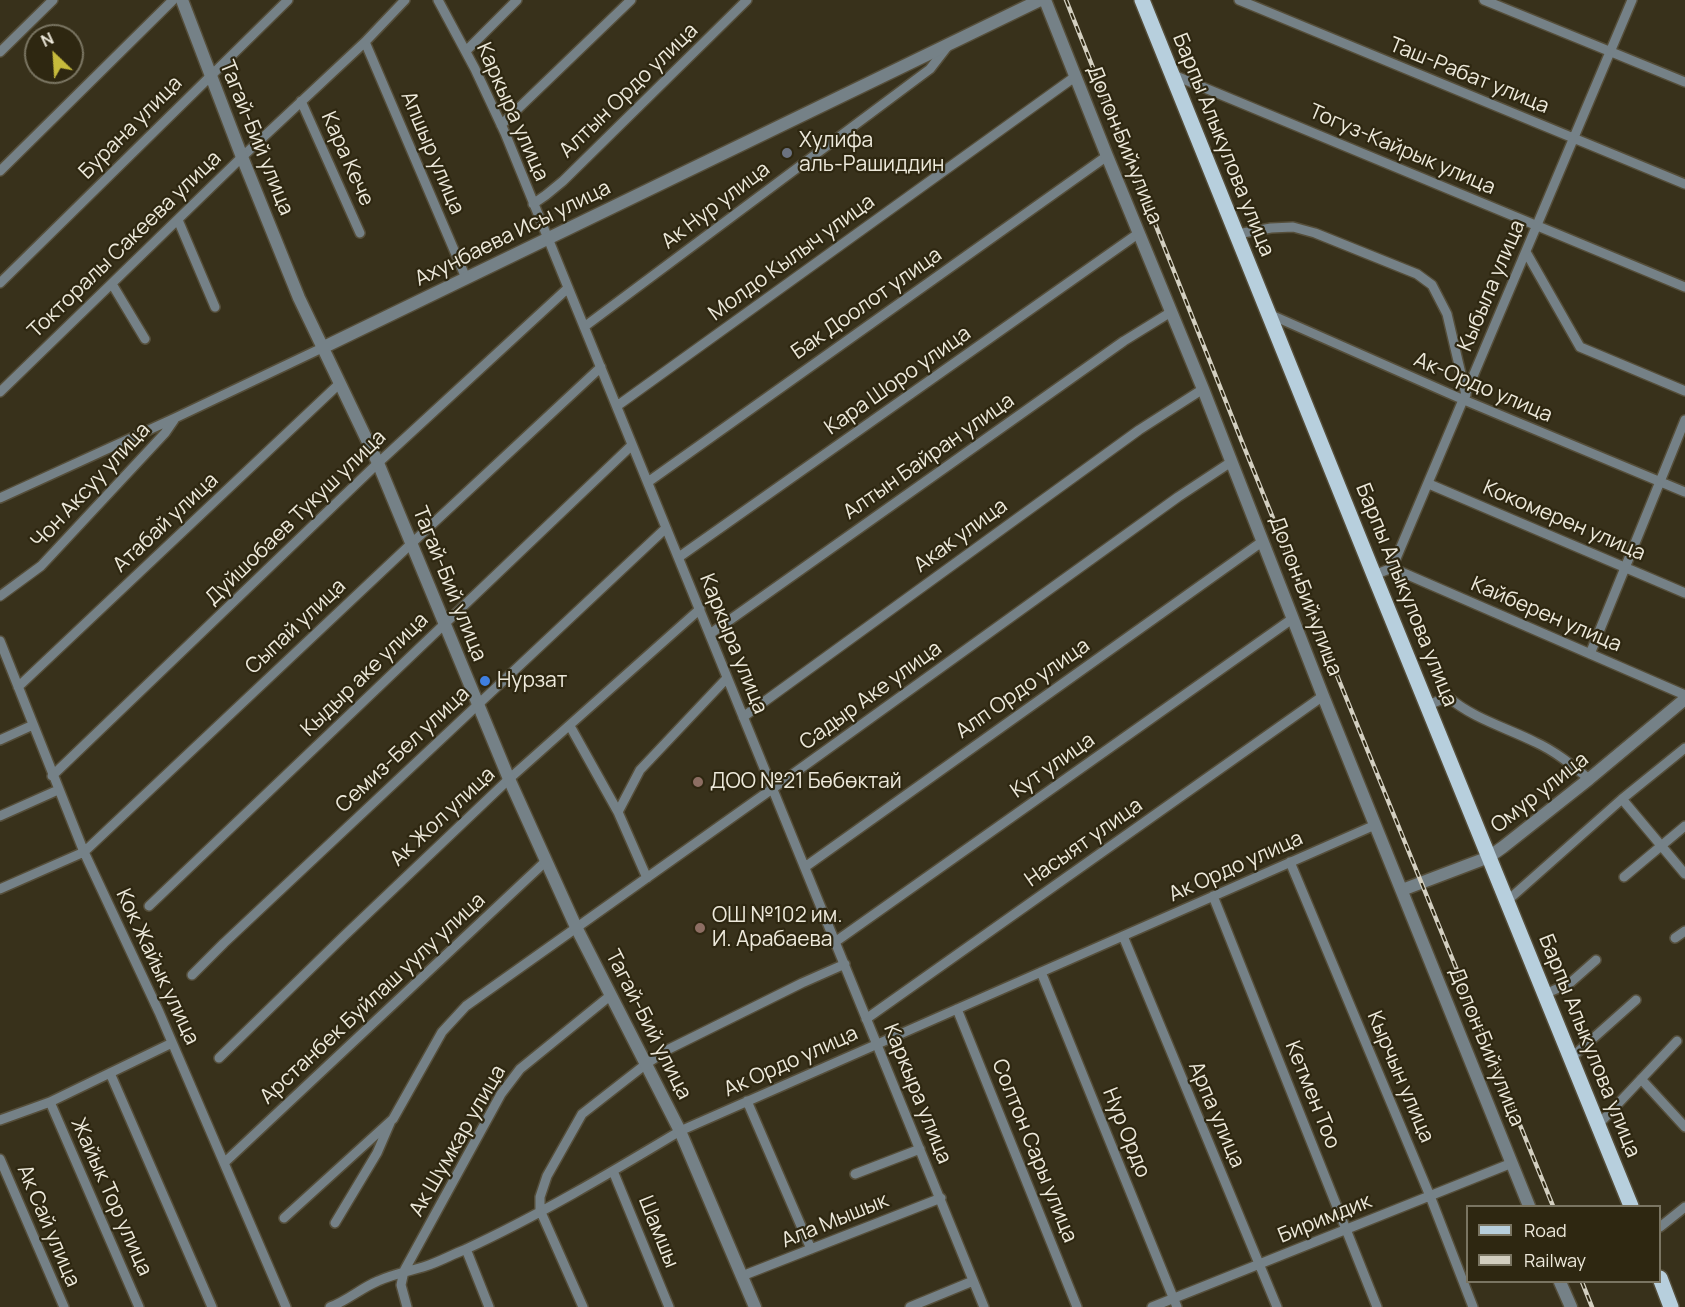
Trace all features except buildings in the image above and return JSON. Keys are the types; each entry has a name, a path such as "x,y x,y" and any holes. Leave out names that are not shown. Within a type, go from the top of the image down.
{"main road":[{"name":"Барпы Алыкулова улица","path":"1142,0 1631,1205"},
{"path":"1661,1283 1671,1307"}],"street":[{"path":"0,52 53,0"},
{"path":"0,171 173,0"},
{"name":"Тагай-Бий улица","path":"182,0 242,158 299,298 378,463 509,779 576,927 680,1131 755,1307"},
{"name":"Бурана улица","path":"0,283 288,0"},
{"name":"Токторалы Сакеева улица","path":"0,392 365,42 405,0"},
{"name":"Каркыра улица","path":"438,0 466,51 501,126 984,1307"},
{"path":"466,51 517,0"},
{"path":"501,126 631,0"},
{"name":"Алтын Ордо улица","path":"533,204 563,181 747,0"},
{"name":"Ахунбаева Исы улица","path":"0,498 322,348 1040,0"},
{"name":"Долон Бий улица","path":"1046,0 1529,1205"},
{"name":"Таш-Рабат улица","path":"1239,0 1685,184"},
{"path":"1484,0 1685,82"},
{"name":"Кыбыла улица","path":"1392,568 1632,0"},
{"name":"Апшыр улица","path":"365,42 466,278"},
{"name":"Ак Нур улица","path":"584,327 930,69 949,44"},
{"name":"Тогуз-Кайрык улица","path":"1171,74 1685,287"},
{"name":"Молдо Кылыч улица","path":"617,406 1076,76"},
{"name":"Кара Кече","path":"301,101 360,232"},
{"name":"Бак Доолот улица","path":"648,482 1107,156"},
{"path":"178,219 215,307"},
{"path":"1237,234 1293,227 1315,233 1417,274 1432,285 1447,314 1465,398"},
{"name":"Кара Шоро улица","path":"679,557 1139,233"},
{"path":"1526,252 1580,347 1685,391"},
{"path":"112,284 145,339"},
{"name":"Дуйшобаев Тукуш улица","path":"52,776 378,463 568,288"},
{"name":"Алтын Байран улица","path":"710,634 1124,341 1171,312"},
{"name":"Ак-Ордо улица","path":"1269,314 1685,492"},
{"name":"Сыпай улица","path":"0,889 84,852 601,368"},
{"name":"Атабай улица","path":"18,687 339,384"},
{"name":"Акак улица","path":"743,717 1139,430 1203,389"},
{"name":"Чон Аксуу улица","path":"0,596 41,566 157,441 175,418"},
{"path":"1590,654 1685,420"},
{"name":"Кыдыр аке улица","path":"149,906 632,445"},
{"name":"Садыр Аке улица","path":"335,1223 377,1152 442,1032 466,1006 1178,497 1231,462"},
{"name":"Кокомерен улица","path":"1429,484 1685,593"},
{"name":"Семиз-Бел улица","path":"192,975 666,528"},
{"name":"Алп Ордо улица","path":"805,867 1263,541"},
{"path":"1374,575 1392,568"},
{"name":"Кайберен улица","path":"1392,568 1685,697"},
{"name":"Ак Жол улица","path":"219,1058 509,779 700,609"},
{"name":"Кут улица","path":"835,942 1292,619"},
{"name":"Кок Жайык улица","path":"0,641 4,664 18,687 84,852 172,1043 286,1307"},
{"path":"618,812 640,770 727,678"},
{"name":"Насыят улица","path":"866,1019 1323,696"},
{"path":"1428,705 1448,697 1475,716 1537,742 1568,761 1589,779"},
{"name":"Омур улица","path":"1402,890 1489,857 1589,779 1685,697"},
{"path":"0,740 33,725"},
{"path":"570,726 618,812 647,878"},
{"path":"1507,901 1622,799 1685,748"},
{"path":"0,816 58,790"},
{"path":"1622,799 1685,874"},
{"name":"Ак Ордо улица","path":"335,1306 377,1281 404,1271 427,1266 466,1249 614,1171 680,1131 1375,825"},
{"path":"1624,877 1685,826"},
{"name":"Арстанбек Буйлаш уулу улица","path":"224,1163 546,861"},
{"name":"Кырчын улица","path":"1290,862 1430,1196 1473,1307"},
{"name":"Кетмен Тоо","path":"1213,896 1377,1307"},
{"path":"1676,938 1685,931"},
{"name":"Арпа улица","path":"1123,936 1277,1307"},
{"path":"1545,994 1570,983 1596,960"},
{"path":"584,1307 540,1210 540,1197 547,1176 582,1114 669,1049 844,964"},
{"name":"Нур Ордо","path":"1041,972 1175,1303"},
{"name":"Ак Шумкар улица","path":"404,1271 501,1094 520,1069 611,995"},
{"path":"1571,1058 1636,1000"},
{"name":"Солтон Сары улица","path":"957,1009 1077,1307"},
{"path":"1598,1125 1677,1041"},
{"path":"0,1120 50,1102 172,1043"},
{"path":"110,1073 212,1307"},
{"path":"1641,1079 1685,1127"},
{"path":"747,1101 811,1249"},
{"name":"Жайык Тор улица","path":"50,1102 139,1307"},
{"name":"Садыр Аке улица","path":"284,1218 393,1119"},
{"path":"855,1174 920,1149"},
{"name":"Ак Сай улица","path":"0,1159 64,1307"},
{"name":"Биримдик","path":"1152,1307 1175,1303 1259,1264 1512,1163"},
{"name":"Шамшы","path":"614,1171 669,1307"},
{"name":"Ала Мышык","path":"742,1276 940,1198"},
{"path":"1661,1225 1685,1206"},
{"path":"466,1249 489,1307"},
{"path":"404,1271 401,1285 407,1307"},
{"path":"910,1307 973,1281"},
{"path":"1561,1283 1570,1307"}],"railway":[{"path":"1066,0 1242,442 1553,1205"},
{"path":"1582,1283 1592,1307"}],"place":[{"name":"Хулифа аль-Рашиддин","path":"787,153"},
{"name":"Нурзат","path":"485,681"},
{"name":"ДОО №21 Бөбөктай","path":"698,782"},
{"name":"ОШ №102 им. И. Арабаева","path":"700,928"}]}
